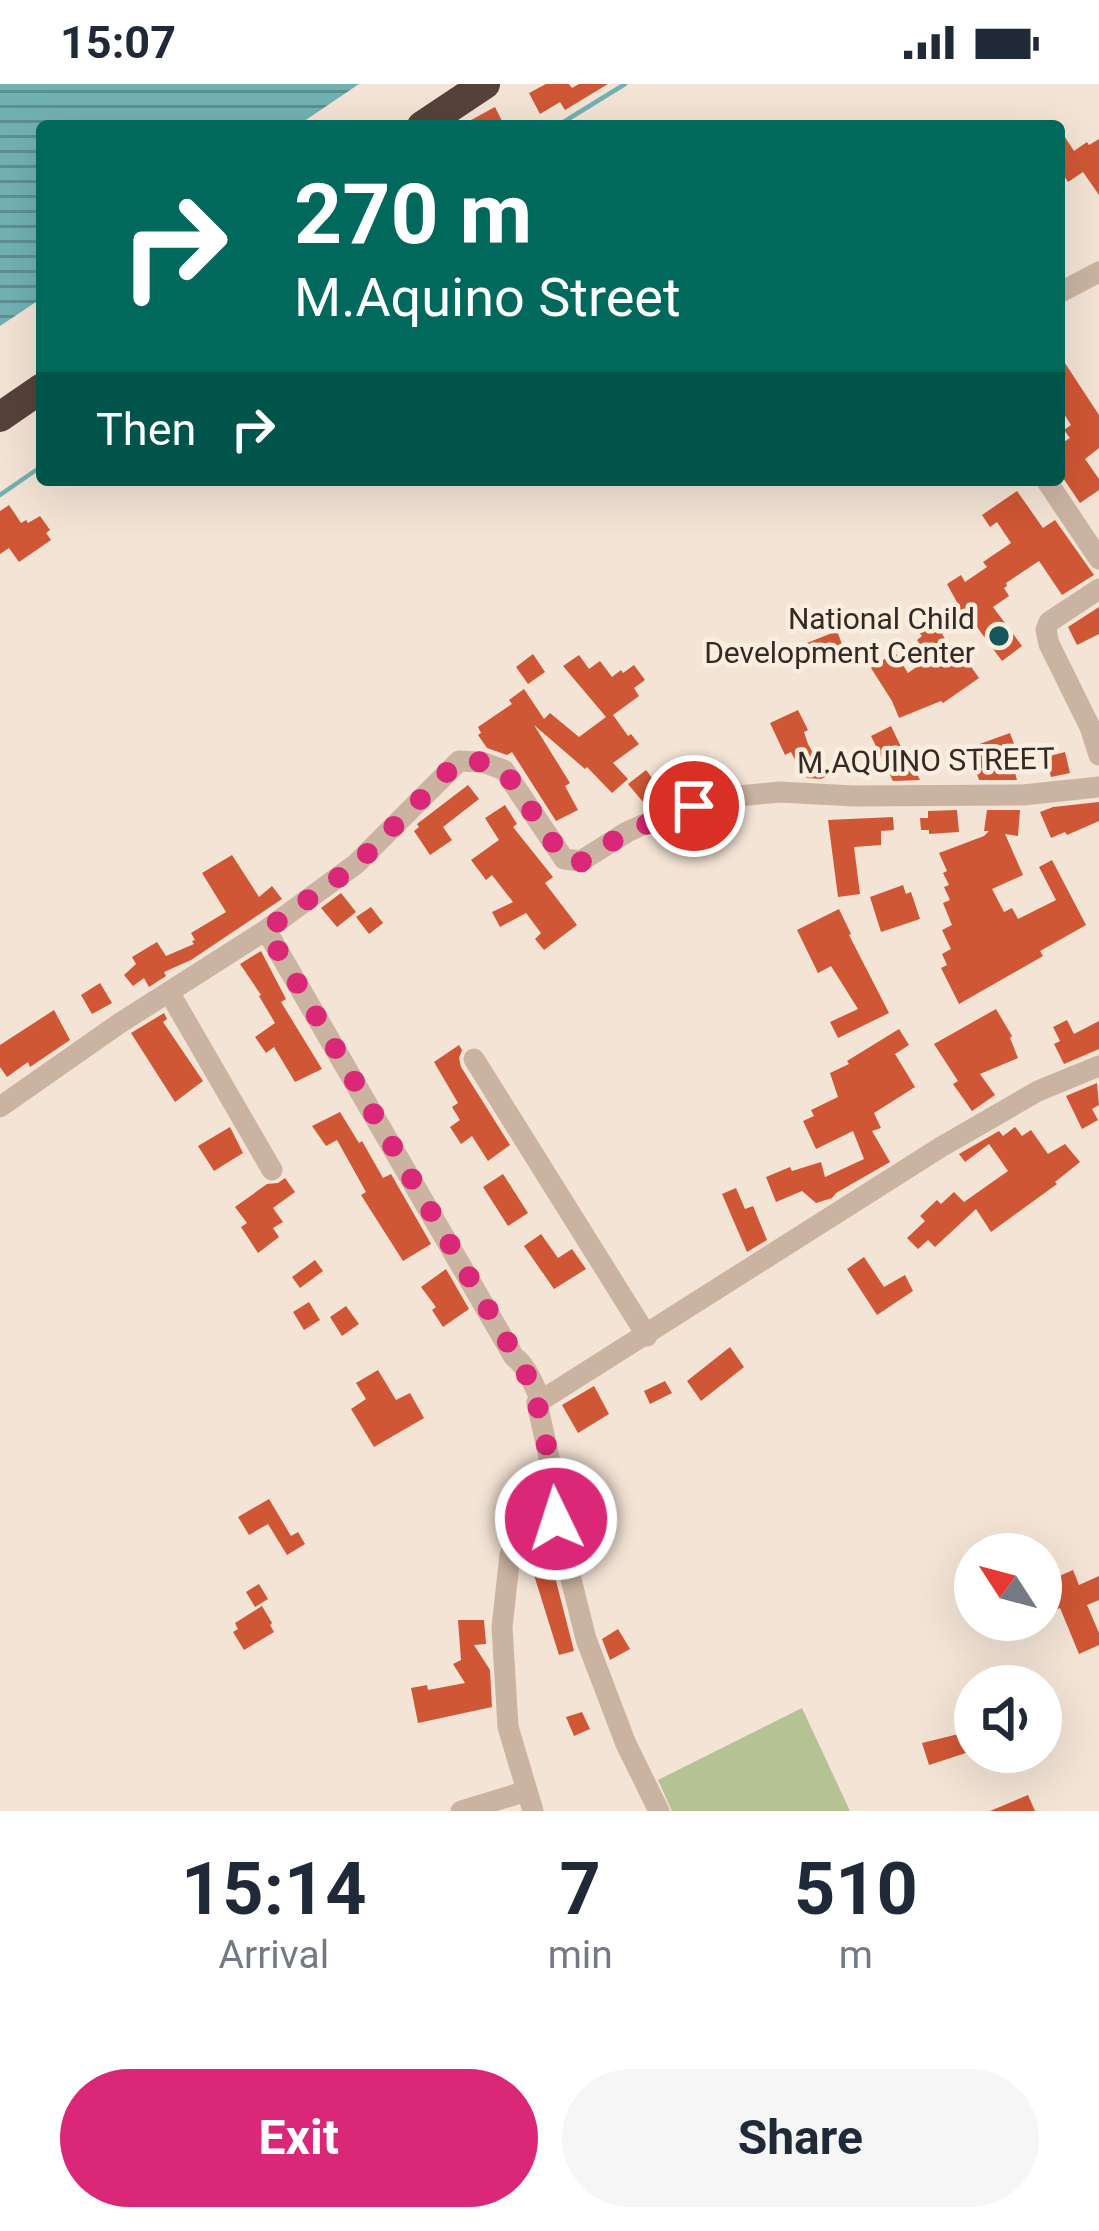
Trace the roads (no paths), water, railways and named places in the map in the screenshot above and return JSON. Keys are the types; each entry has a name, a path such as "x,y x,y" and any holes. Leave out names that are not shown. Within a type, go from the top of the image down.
{"highway":[{"path":"431,120 485,84"},
{"path":"0,417 36,392"}],"street":[{"path":"1065,290 1099,272"},
{"path":"1050,486 1099,560"},
{"path":"1099,589 1049,622 1046,630 1099,754"},
{"name":"M.AQUINO STREET","path":"0,1107 356,865 459,760 504,770 564,859 572,862 587,859 658,818 738,796 780,792 1023,795 1099,787"},
{"path":"266,930 540,1398 537,1403 558,1498 556,1519 586,1640 658,1811"},
{"path":"169,992 272,1170"},
{"path":"474,1059 647,1336"},
{"path":"537,1403 962,1135 1038,1091 1099,1066"},
{"path":"461,1811 530,1801 508,1727 502,1627 514,1544 556,1519"}],"water":[{"path":"0,84 359,84 306,120 36,120 36,302 0,326"}],"waterway":[{"path":"567,120 625,84"},
{"path":"0,495 36,470"}],"place":[{"name":"National Child Development Center","path":"999,636"}]}
